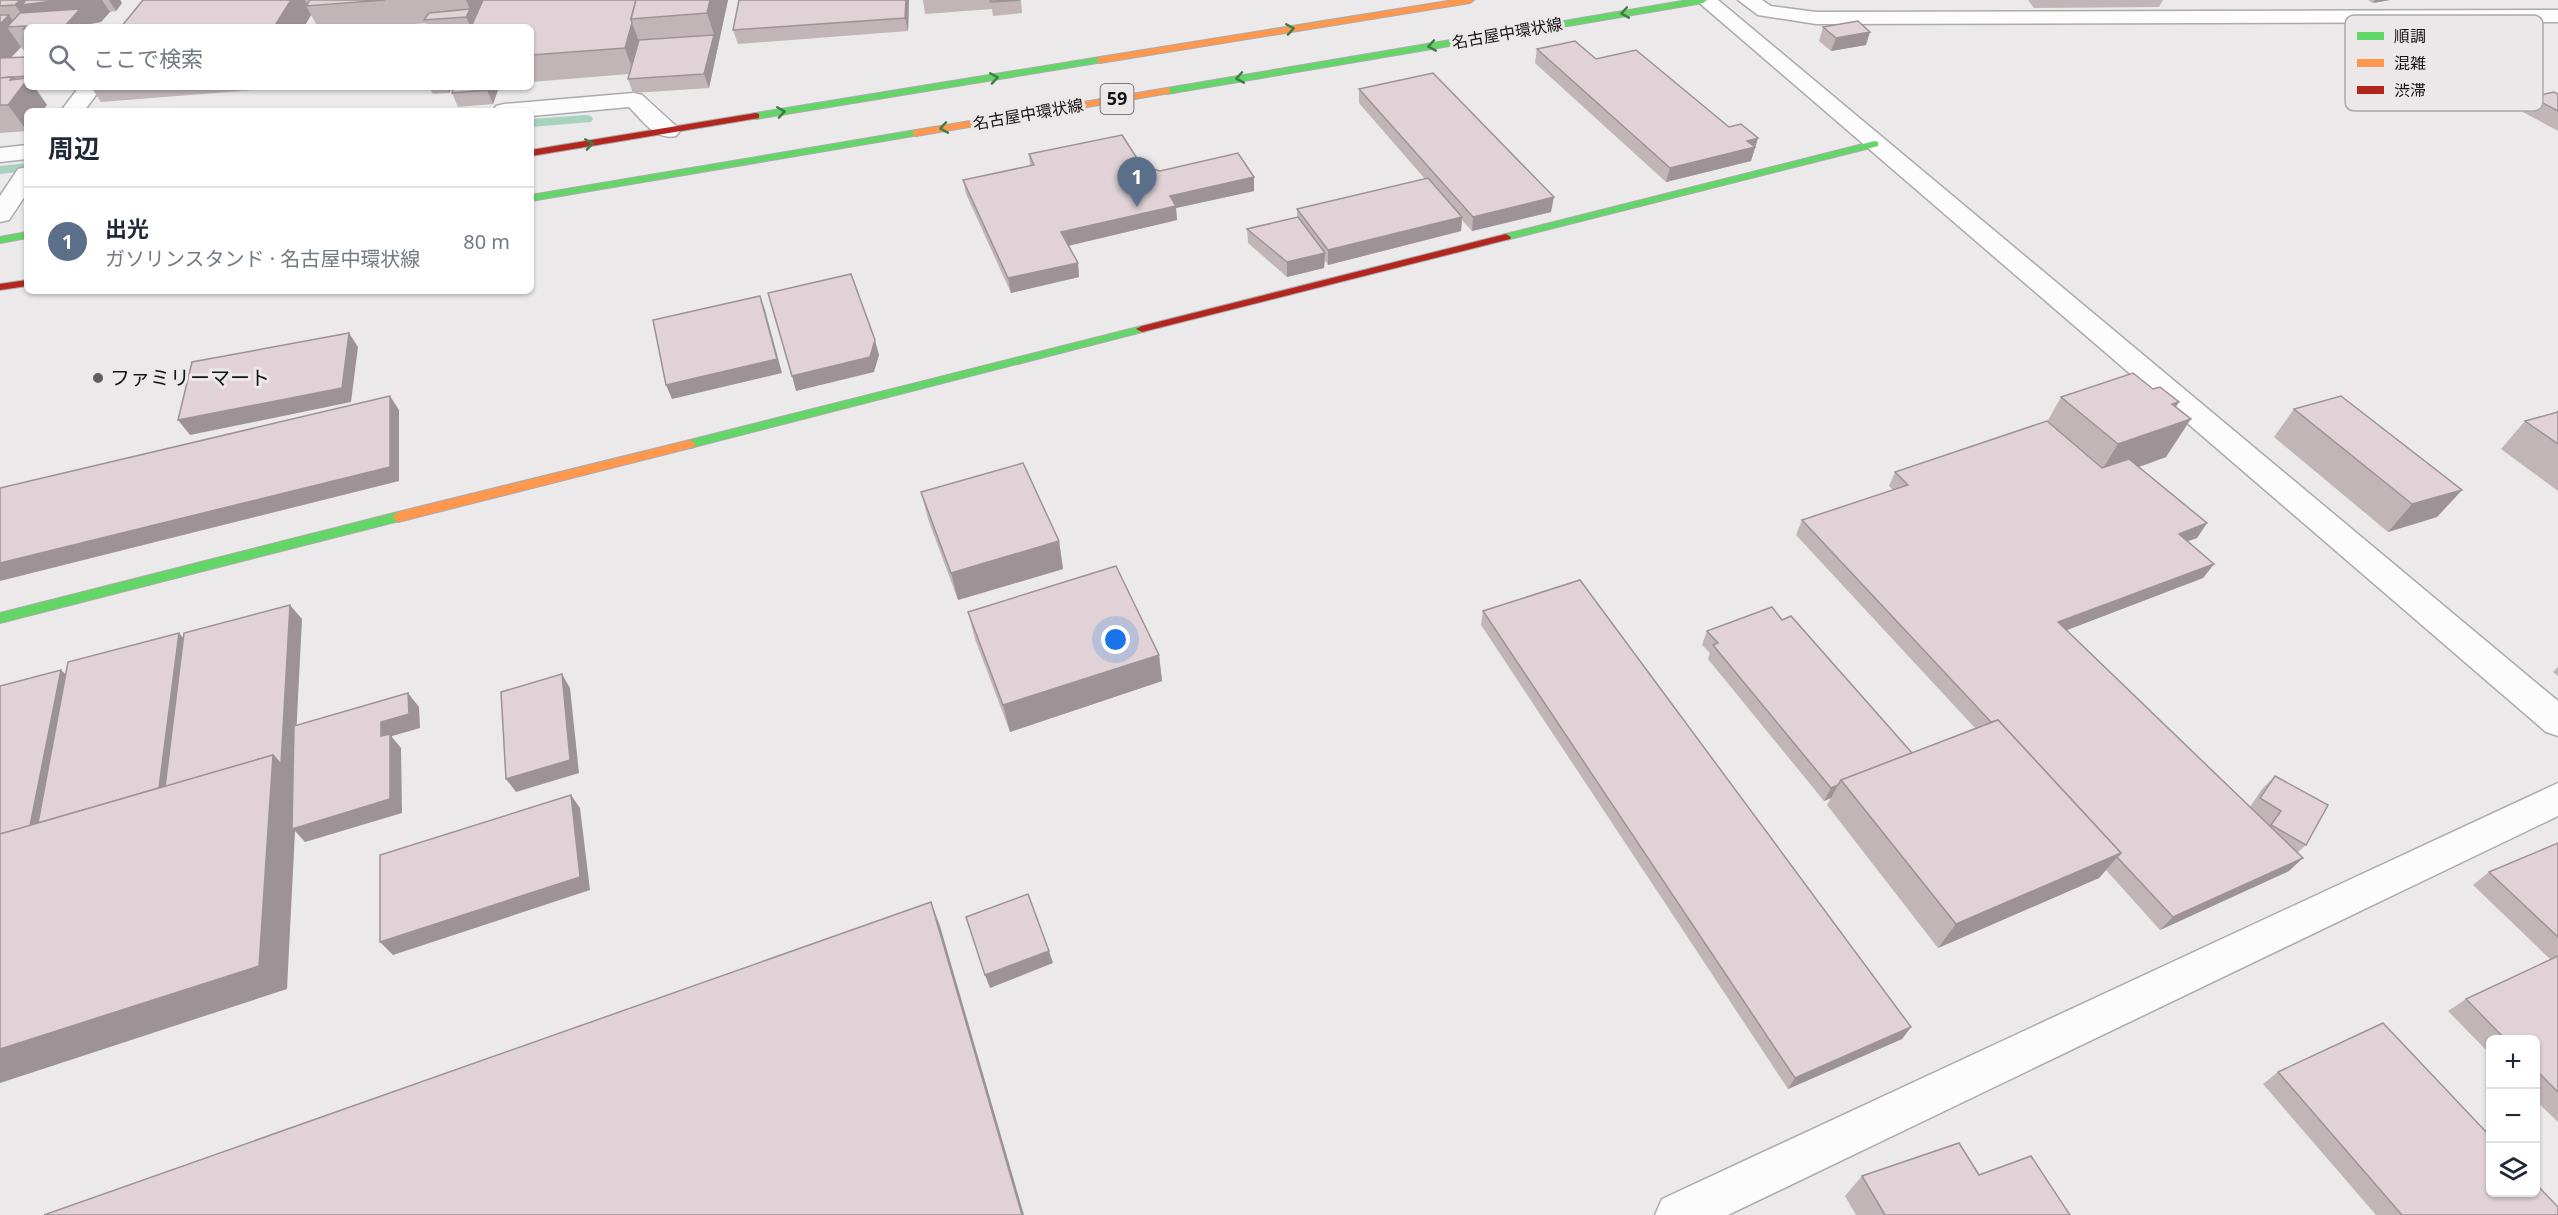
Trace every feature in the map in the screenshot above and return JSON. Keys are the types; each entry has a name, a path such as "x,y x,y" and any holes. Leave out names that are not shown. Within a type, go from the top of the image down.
{"main road":[{"name":"59","path":"534,153 1470,0"},
{"name":"名古屋中環状線","path":"534,197 1704,0"},
{"path":"0,618 1875,144"},
{"path":"0,240 24,236"},
{"path":"0,287 24,283"}],"street":[{"path":"1704,0 2558,722"},
{"path":"1748,0 1765,11 1816,18 2345,17"},
{"path":"2543,16 2558,16"},
{"path":"74,108 89,90"},
{"path":"534,108 634,100 668,131"},
{"path":"0,154 24,152"},
{"path":"0,215 24,178"},
{"path":"1678,1215 2558,799"}],"building":[{"path":"0,0 20,0 15,5 0,6"},
{"path":"26,0 60,0 22,5"},
{"path":"143,0 291,0 276,24 123,24"},
{"path":"310,0 385,0 306,6"},
{"path":"483,0 636,0 625,48 534,55 534,24 472,24"},
{"path":"636,0 710,0 707,13 631,19"},
{"path":"739,0 906,0 905,18 733,30"},
{"path":"990,0 1020,0 991,2"},
{"path":"80,9 67,24 24,24 24,26 7,27 20,13"},
{"path":"470,9 466,17 424,20 429,13"},
{"path":"0,15 9,15 0,24"},
{"path":"1858,21 1870,32 1836,38 1823,27"},
{"path":"714,35 704,74 628,79 639,40"},
{"path":"1575,41 1596,59 1636,50 1729,127 1741,124 1758,138 1747,141 1755,147 1670,168 1537,49"},
{"path":"24,57 24,76 0,78 0,58"},
{"path":"1433,73 1554,197 1473,217 1359,89"},
{"path":"12,77 10,80 24,78 24,84 8,105 0,105 0,78"},
{"path":"453,90 487,90 452,93"},
{"path":"2554,92 2558,94 2558,111 2543,103 2543,94"},
{"path":"1122,135 1142,166 1160,171 1238,153 1254,177 1170,196 1176,206 1061,232 1078,263 1008,278 963,180 1034,165 1029,154"},
{"path":"1428,178 1462,217 1328,250 1297,209"},
{"path":"1298,217 1325,253 1287,262 1247,229"},
{"path":"851,274 875,340 870,357 792,376 768,293"},
{"path":"760,296 777,359 666,385 653,320"},
{"path":"349,333 342,388 178,420 192,362"},
{"path":"2133,373 2153,389 2160,387 2179,402 2172,404 2191,419 2118,444 2061,397"},
{"path":"390,396 390,467 0,563 0,488"},
{"path":"2341,396 2462,490 2412,504 2294,409"},
{"path":"2558,412 2558,444 2525,421"},
{"path":"2047,421 2102,468 2129,459 2207,523 2179,534 2214,564 2058,622 2303,858 2173,917 2117,857 2121,853 1998,720 1991,722 1802,520 1908,485 1895,472"},
{"path":"1023,463 1059,541 951,573 921,492"},
{"path":"1116,566 1159,655 1003,705 968,612"},
{"path":"1580,580 1911,1027 1795,1078 1483,611"},
{"path":"290,605 281,764 273,755 165,787 184,633"},
{"path":"1772,607 1782,620 1791,616 1912,753 1841,780 1838,785 1831,788 1713,645 1718,643 1707,631"},
{"path":"179,633 159,788 38,823 68,662"},
{"path":"61,670 30,826 0,834 0,686"},
{"path":"562,674 570,760 506,779 501,692"},
{"path":"408,693 409,714 381,722 381,736 390,734 390,799 292,829 294,726"},
{"path":"1998,720 2121,853 1956,924 1841,780"},
{"path":"273,755 259,966 0,1049 0,834"},
{"path":"2275,776 2328,805 2306,845 2271,825 2281,811 2260,798"},
{"path":"571,795 580,877 380,942 380,855"},
{"path":"2558,843 2558,937 2489,872"},
{"path":"1028,894 1049,951 985,975 966,917"},
{"path":"931,902 1022,1215 44,1215"},
{"path":"2558,956 2558,1092 2540,1074 2540,1035 2501,1035 2466,999"},
{"path":"2383,1023 2486,1132 2486,1197 2540,1197 2540,1188 2558,1207 2558,1215 2402,1215 2278,1072"},
{"path":"1959,1143 1979,1175 2031,1156 2070,1215 1885,1215 1862,1176"}],"waterway":[{"path":"534,123 586,119"},
{"path":"0,170 24,167"}],"traffic: fast":[{"path":"1167,91 1703,0"},
{"path":"756,116 1100,60"},
{"path":"534,197 916,133"},
{"path":"1506,237 1875,144"},
{"path":"0,240 24,236"},
{"path":"690,444 1142,329"},
{"path":"0,618 398,517"}],"traffic: slow":[{"path":"1100,60 1470,0"},
{"path":"916,133 1167,91"},
{"path":"398,517 690,444"}],"traffic: jam":[{"path":"534,153 756,116"},
{"path":"1142,329 1506,237"},
{"path":"0,287 24,283"}],"place":[{"name":"出光","path":"1137,207"},
{"name":"ファミリーマート","path":"98,378"}]}
